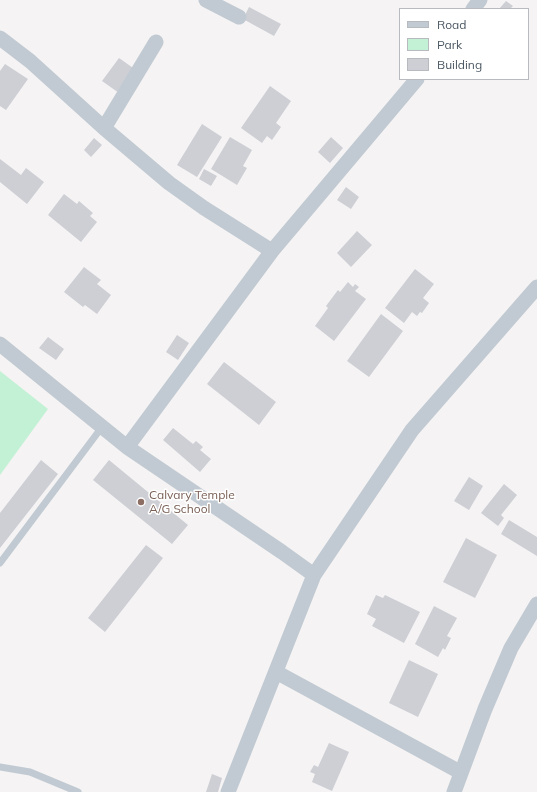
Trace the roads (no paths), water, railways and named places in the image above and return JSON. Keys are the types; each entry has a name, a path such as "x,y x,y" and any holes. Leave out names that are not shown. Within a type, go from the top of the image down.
{"street":[{"path":"206,0 240,17"},
{"path":"474,8 480,0"},
{"path":"0,38 30,61 104,128 169,183 204,208 272,251"},
{"path":"104,128 156,42"},
{"path":"127,447 272,251 416,80"},
{"path":"228,792 314,575 412,430 537,287"},
{"path":"0,344 127,447 314,575"},
{"path":"454,792 460,772 511,648 537,604"},
{"path":"276,672 460,772"}],"lane":[{"path":"0,563 102,427"},
{"path":"0,767 30,772 78,792"}],"place":[{"name":"Calvary Temple A/G School","path":"141,502"}]}
